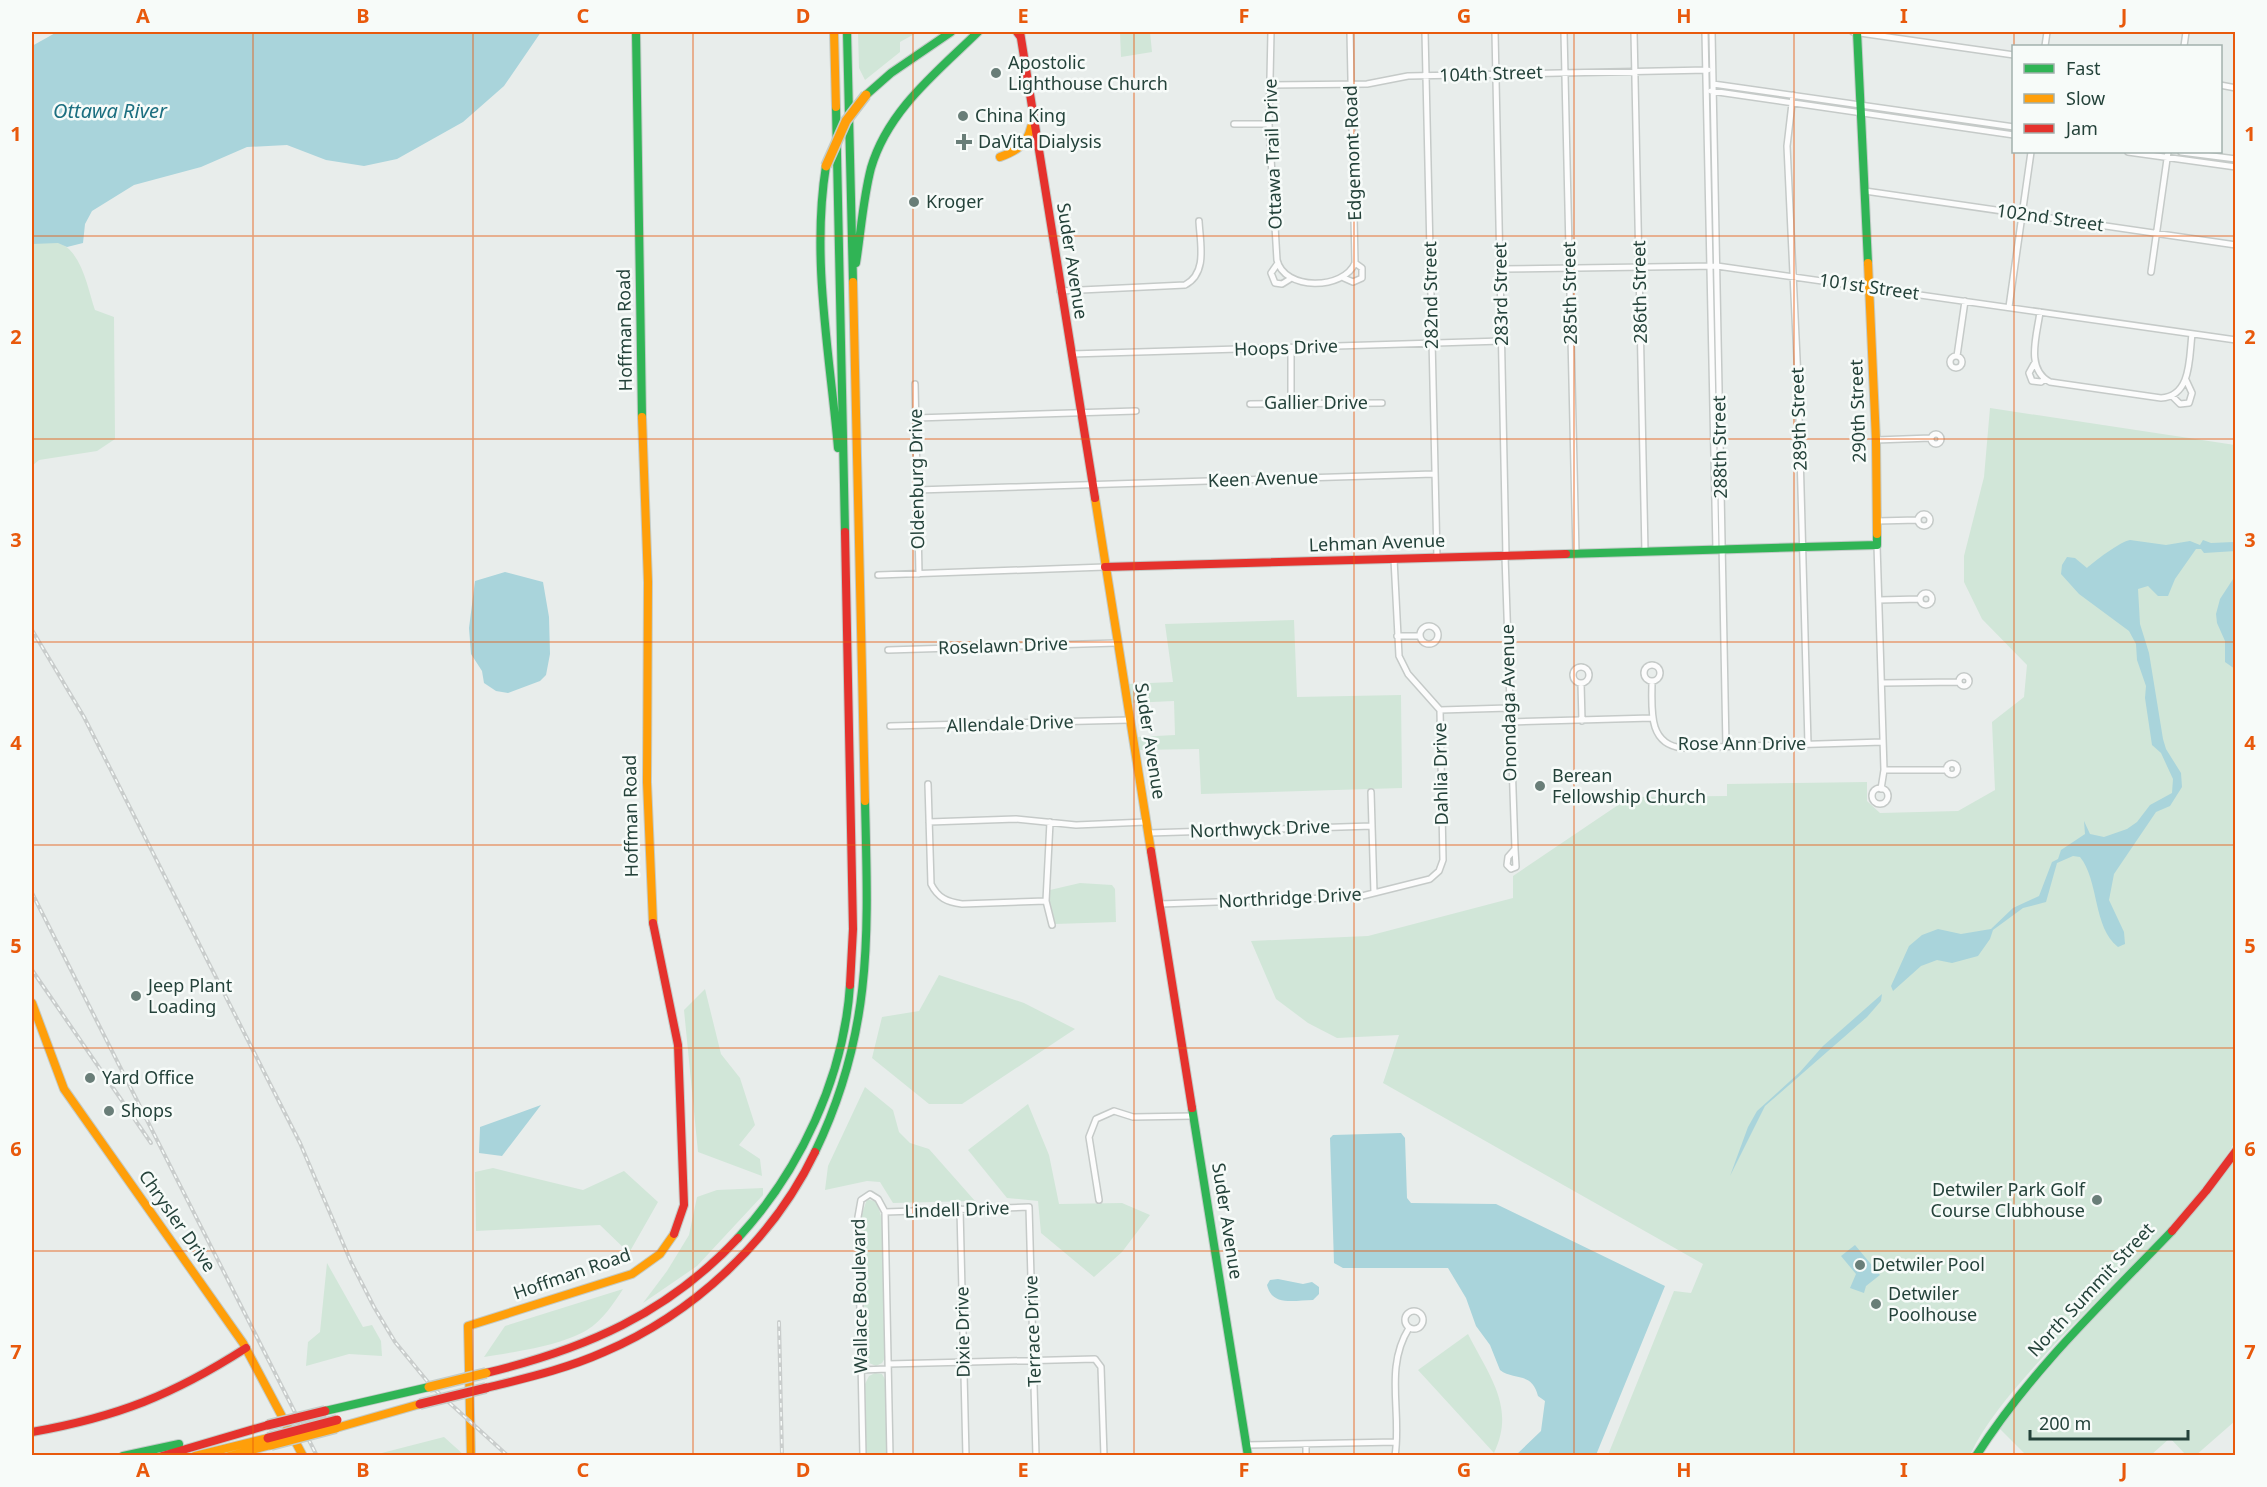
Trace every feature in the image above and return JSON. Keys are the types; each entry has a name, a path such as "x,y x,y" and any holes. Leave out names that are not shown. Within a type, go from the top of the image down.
{"main road":[{"name":"Hoffman Road","path":"471,1455 468,1326 632,1274 646,1267 672,1240 681,1221 684,1205 678,1045 656,947 650,900 646,782 648,582 636,32"},
{"path":"123,1455 211,1439 564,1352 634,1321 666,1301 704,1272 754,1221 798,1158 823,1106 835,1070 847,1019 852,972 834,32"},
{"path":"195,1455 269,1441 567,1367 644,1332 713,1284 754,1244 798,1186 825,1137 846,1084 862,1020 867,964 847,32"},
{"path":"844,507 821,263 820,202 826,166 846,121 866,94 891,73 951,32"},
{"path":"853,286 869,179 883,138 913,96 978,32"},
{"name":"290th Street","path":"1856,32 1876,440 1878,545"},
{"name":"Suder Avenue","path":"1019,33 1247,1450"},
{"path":"1000,157 1026,144 1032,117"},
{"name":"Lehman Avenue","path":"1105,567 1878,545"},
{"name":"Chrysler Drive","path":"32,1003 64,1089 246,1348 303,1455"},
{"name":"North Summit Street","path":"1976,1455 2022,1389 2184,1216 2235,1151"},
{"path":"32,1432 97,1420 140,1407 191,1383 246,1348"},
{"path":"162,1455 211,1439"},
{"path":"229,1455 269,1441"}],"street":[{"name":"Ottawa Trail Drive","path":"1271,32 1269,124 1278,263 1290,279"},
{"name":"Edgemont Road","path":"1344,278 1350,273 1355,263 1350,32"},
{"name":"282nd Street","path":"1425,32 1437,558"},
{"name":"283rd Street","path":"1495,32 1506,556"},
{"name":"285th Street","path":"1564,32 1576,554"},
{"name":"286th Street","path":"1634,32 1645,552"},
{"name":"288th Street","path":"1705,32 1714,265 1719,550 1726,746"},
{"name":"288th Street","path":"1712,32 1715,148 1712,206"},
{"path":"1856,32 2012,55"},
{"name":"104th Street","path":"1270,85 1351,84 1426,76 1635,70 1713,71"},
{"path":"1713,84 1793,95 1944,125 2012,135"},
{"path":"1706,90 1792,103 1945,117 2012,127"},
{"name":"289th Street","path":"1793,95 1787,146 1803,547 1808,744"},
{"path":"1944,125 1945,117"},
{"path":"1234,124 1269,124"},
{"path":"1708,148 1715,148"},
{"path":"2009,308 2031,153"},
{"path":"2148,153 2168,154 2235,167"},
{"path":"2189,153 2235,159"},
{"path":"2151,272 2168,154"},
{"name":"102nd Street","path":"1865,191 2235,245"},
{"path":"1060,291 1179,286 1194,279 1201,263 1199,221"},
{"path":"1278,263 1272,273 1275,283 1282,284 1290,279 1299,282 1335,281 1344,278 1353,282 1362,278 1362,268 1355,263"},
{"name":"101st Street","path":"1500,269 1714,265 2235,340"},
{"path":"1957,356 1965,301"},
{"path":"2040,312 2034,364 2029,373 2031,381 2037,383 2045,379"},
{"path":"2034,364 2045,379 2161,398 2172,396 2178,392 2186,379 2192,334"},
{"name":"Hoops Drive","path":"1071,354 1502,341"},
{"path":"1291,348 1292,403"},
{"path":"2172,396 2180,404 2191,400 2192,393 2186,379"},
{"name":"Oldenburg Drive","path":"915,384 920,574"},
{"name":"Gallier Drive","path":"1250,404 1382,403"},
{"path":"916,418 1136,411"},
{"path":"1876,440 1931,438"},
{"name":"Keen Avenue","path":"917,490 1434,474"},
{"path":"1877,521 1918,520"},
{"name":"290th Street","path":"1878,545 1884,770 1881,789"},
{"name":"Onondaga Avenue","path":"1506,556 1515,849"},
{"name":"Dahlia Drive","path":"1394,559 1398,651 1405,670 1440,710 1443,860"},
{"name":"Lehman Avenue","path":"878,575 1105,567"},
{"path":"1879,600 1920,599"},
{"path":"1397,636 1420,636"},
{"name":"Roselawn Drive","path":"888,650 1117,643"},
{"path":"1510,722 1652,718 1652,681"},
{"path":"1882,683 1959,682"},
{"path":"1581,683 1582,721"},
{"path":"1440,710 1509,708"},
{"name":"Rose Ann Drive","path":"1652,718 1657,734 1671,746 1883,742"},
{"name":"Allendale Drive","path":"890,726 1130,720"},
{"path":"1884,770 1947,770"},
{"path":"928,784 931,884 942,899 962,904 1046,901"},
{"path":"1371,792 1374,893"},
{"path":"929,822 1016,819 1076,825 1146,822"},
{"path":"1050,822 1046,901 1052,925"},
{"name":"Northwyck Drive","path":"1148,833 1372,826"},
{"name":"Northridge Drive","path":"1160,904 1342,899 1430,879 1439,871 1443,860"},
{"path":"1099,1200 1089,1137 1093,1123 1101,1115 1114,1111 1133,1116 1194,1116"},
{"path":"2224,1167 2235,1164"},
{"name":"Wallace Boulevard","path":"863,1455 858,1210 861,1200 870,1194 878,1199 885,1212 890,1455"},
{"name":"Lindell Drive","path":"885,1212 1029,1207"},
{"name":"Terrace Drive","path":"1029,1207 1036,1455"},
{"name":"Dixie Drive","path":"960,1209 966,1455"},
{"path":"1395,1455 1396,1361 1409,1328"},
{"path":"861,1370 963,1362 1095,1359 1100,1361 1104,1455"},
{"path":"1247,1450 1306,1444 1396,1442"},
{"path":"1306,1444 1306,1455"}],"green space":[{"path":"858,32 918,32 900,42 900,52 865,80 859,68"},
{"path":"1120,32 1150,32 1152,52 1121,57"},
{"path":"59,243 67,247 79,262 95,310 114,317 115,439 97,451 39,460 32,466 32,244"},
{"path":"1990,408 2235,445 2235,1142 2194,1199 2145,1253 2067,1331 2013,1392 1993,1416 1970,1455 1608,1455 1674,1291 1691,1293 1703,1264 1383,1083 1399,1035 1337,1038 1308,1023 1276,999 1251,941 1368,936 1513,898 1513,876 1630,797 1727,796 1727,784 1867,782 1867,801 1880,813 1958,811 1995,790 1992,722 2024,697 2027,665 1982,619 1964,582 1964,556 1984,477"},
{"path":"1294,620 1297,697 1401,695 1402,788 1201,794 1199,749 1138,750 1137,737 1175,735 1174,701 1130,703 1127,684 1173,682 1165,624"},
{"path":"1080,883 1112,885 1115,889 1116,922 1055,924 1050,906 1050,890"},
{"path":"939,975 1024,1003 1075,1029 962,1104 929,1104 872,1058 882,1017 919,1011"},
{"path":"705,989 721,1054 740,1078 755,1125 739,1145 760,1159 762,1176 698,1152 684,1010"},
{"path":"865,1087 893,1110 899,1132 910,1143 929,1149 975,1201 893,1203 880,1182 867,1181 825,1190 828,1166"},
{"path":"1028,1104 1049,1155 1059,1204 1122,1203 1150,1215 1122,1252 1094,1277 1041,1233 1038,1201 1007,1198 968,1150"},
{"path":"2235,1160 2235,1421 2195,1456 2186,1455 2170,1438 2151,1455 2026,1455 1999,1428 2031,1385 2198,1208"},
{"path":"493,1168 583,1190 624,1171 658,1202 629,1253 600,1225 476,1231 475,1172"},
{"path":"763,1188 763,1195 697,1266 643,1303 667,1271 689,1235 697,1197 717,1190"},
{"path":"867,1199 877,1202 883,1223 886,1356 882,1363 876,1366 867,1362 864,1354 861,1217"},
{"path":"327,1263 363,1327 372,1325 381,1341 382,1356 349,1354 306,1366 308,1342 320,1332"},
{"path":"623,1289 598,1322 576,1336 537,1348 484,1357 505,1326"},
{"path":"1468,1334 1491,1378 1501,1406 1500,1436 1494,1453 1418,1370"},
{"path":"875,1373 882,1374 886,1381 888,1455 866,1455 865,1384 869,1376"},
{"path":"444,1437 464,1455 374,1455"}],"water":[{"name":"Ottawa River","path":"57,32 541,32 504,86 463,122 397,159 364,166 326,160 287,145 247,147 201,167 134,185 92,211 85,224 83,243 67,247 58,243 32,244 32,46"},
{"path":"2130,540 2166,545 2190,541 2200,545 2203,540 2211,543 2234,542 2236,551 2204,553 2201,549 2196,549 2175,579 2168,596 2158,596 2148,586 2138,589 2140,624 2149,653 2163,739 2166,749 2181,773 2182,787 2170,806 2156,812 2114,874 2109,900 2124,932 2125,944 2118,947 2110,939 2100,916 2086,867 2080,857 2073,856 2057,863 2046,902 2023,908 1993,930 1990,939 1978,956 1952,963 1937,960 1921,966 1893,991 1891,986 1909,946 1922,935 1938,929 1961,934 1991,929 2013,908 2039,896 2052,862 2058,859 2061,850 2085,834 2084,821 2090,834 2104,837 2127,829 2137,822 2150,805 2172,793 2173,779 2161,753 2152,745 2145,698 2146,686 2137,660 2136,644 2129,631 2079,594 2061,574 2062,565 2067,557 2075,558 2087,568 2100,557"},
{"path":"505,572 543,582 549,617 550,654 546,675 540,681 508,693 496,691 484,683 482,671 471,654 469,628 475,581"},
{"path":"2235,576 2235,669 2225,662 2225,641 2217,623 2216,614 2220,599"},
{"path":"1882,994 1881,1001 1867,1017 1765,1106 1730,1176 1748,1127 1757,1111 1800,1072 1823,1046"},
{"path":"541,1105 502,1156 479,1153 480,1127"},
{"path":"1401,1133 1405,1138 1407,1198 1411,1203 1496,1204 1665,1286 1596,1455 1516,1455 1541,1431 1545,1401 1538,1396 1532,1383 1500,1370 1490,1345 1476,1326 1466,1298 1448,1268 1343,1268 1334,1263 1330,1138 1333,1135"},
{"name":"Detwiler Pool","path":"1855,1245 1880,1275 1866,1286 1864,1293 1850,1288 1856,1274 1841,1256"},
{"path":"1278,1279 1303,1284 1312,1282 1319,1287 1319,1294 1313,1300 1285,1301 1279,1299 1274,1297 1267,1285 1270,1280"}],"railway":[{"path":"32,630 84,717 300,1143 351,1262 374,1307 395,1342 432,1387 508,1456"},
{"path":"32,893 317,1456"},
{"path":"32,970 151,1143"},
{"path":"779,1322 782,1456"}],"traffic: fast":[{"path":"636,32 642,417"},
{"path":"847,32 853,282"},
{"path":"866,95 891,73 951,32"},
{"path":"856,263 868,180 879,147 889,128 915,93 978,32"},
{"path":"1857,32 1868,263"},
{"path":"836,107 845,532"},
{"path":"826,166 820,236 821,271 838,448"},
{"path":"1566,554 1877,545 1877,534"},
{"path":"815,1152 834,1107 858,1022 866,937 865,801"},
{"path":"738,1238 781,1183 815,1121 839,1054 850,985"},
{"path":"1192,1108 1248,1456"},
{"path":"1976,1456 1997,1425 2044,1366 2172,1231"},
{"path":"325,1411 429,1387"},
{"path":"123,1456 179,1444"}],"traffic: slow":[{"path":"834,32 836,107"},
{"path":"826,166 846,121 866,95"},
{"path":"1000,157 1024,143 1031,127"},
{"path":"1868,263 1876,440 1877,534"},
{"path":"853,282 865,801"},
{"path":"642,417 648,582 647,782 653,923"},
{"path":"1095,498 1151,851"},
{"path":"32,1003 64,1089 243,1343 303,1456"},
{"path":"471,1456 468,1326 632,1274 660,1254 674,1234"},
{"path":"429,1387 486,1373"},
{"path":"336,1428 420,1404"},
{"path":"271,1445 336,1428"},
{"path":"195,1456 268,1438"},
{"path":"229,1456 271,1445"}],"traffic: jam":[{"path":"1017,32 1020,36"},
{"path":"1020,32 1095,498"},
{"path":"845,532 853,929 850,985"},
{"path":"1105,567 1566,554"},
{"path":"1151,851 1192,1108"},
{"path":"653,923 678,1045 684,1205 674,1234"},
{"path":"2172,1231 2236,1151"},
{"path":"486,1388 546,1373 590,1358 637,1336 669,1317 727,1271 753,1244 777,1215 798,1184 815,1152"},
{"path":"486,1373 557,1352 591,1340 622,1325 683,1288 711,1265 738,1238"},
{"path":"32,1432 91,1419 144,1402 194,1379 246,1348"},
{"path":"420,1404 486,1388"},
{"path":"268,1425 325,1411"},
{"path":"268,1438 337,1420"},
{"path":"162,1456 268,1425"}],"place":[{"name":"Apostolic Lighthouse Church","path":"996,73"},
{"name":"China King","path":"963,116"},
{"name":"DaVita Dialysis","path":"964,142"},
{"name":"Kroger","path":"914,202"},
{"name":"Berean Fellowship Church","path":"1540,786"},
{"name":"Jeep Plant Loading","path":"136,996"},
{"name":"Yard Office","path":"90,1078"},
{"name":"Shops","path":"109,1111"},
{"name":"Detwiler Park Golf Course Clubhouse","path":"2097,1200"},
{"name":"Detwiler Pool","path":"1860,1265"},
{"name":"Detwiler Poolhouse","path":"1876,1304"}]}
